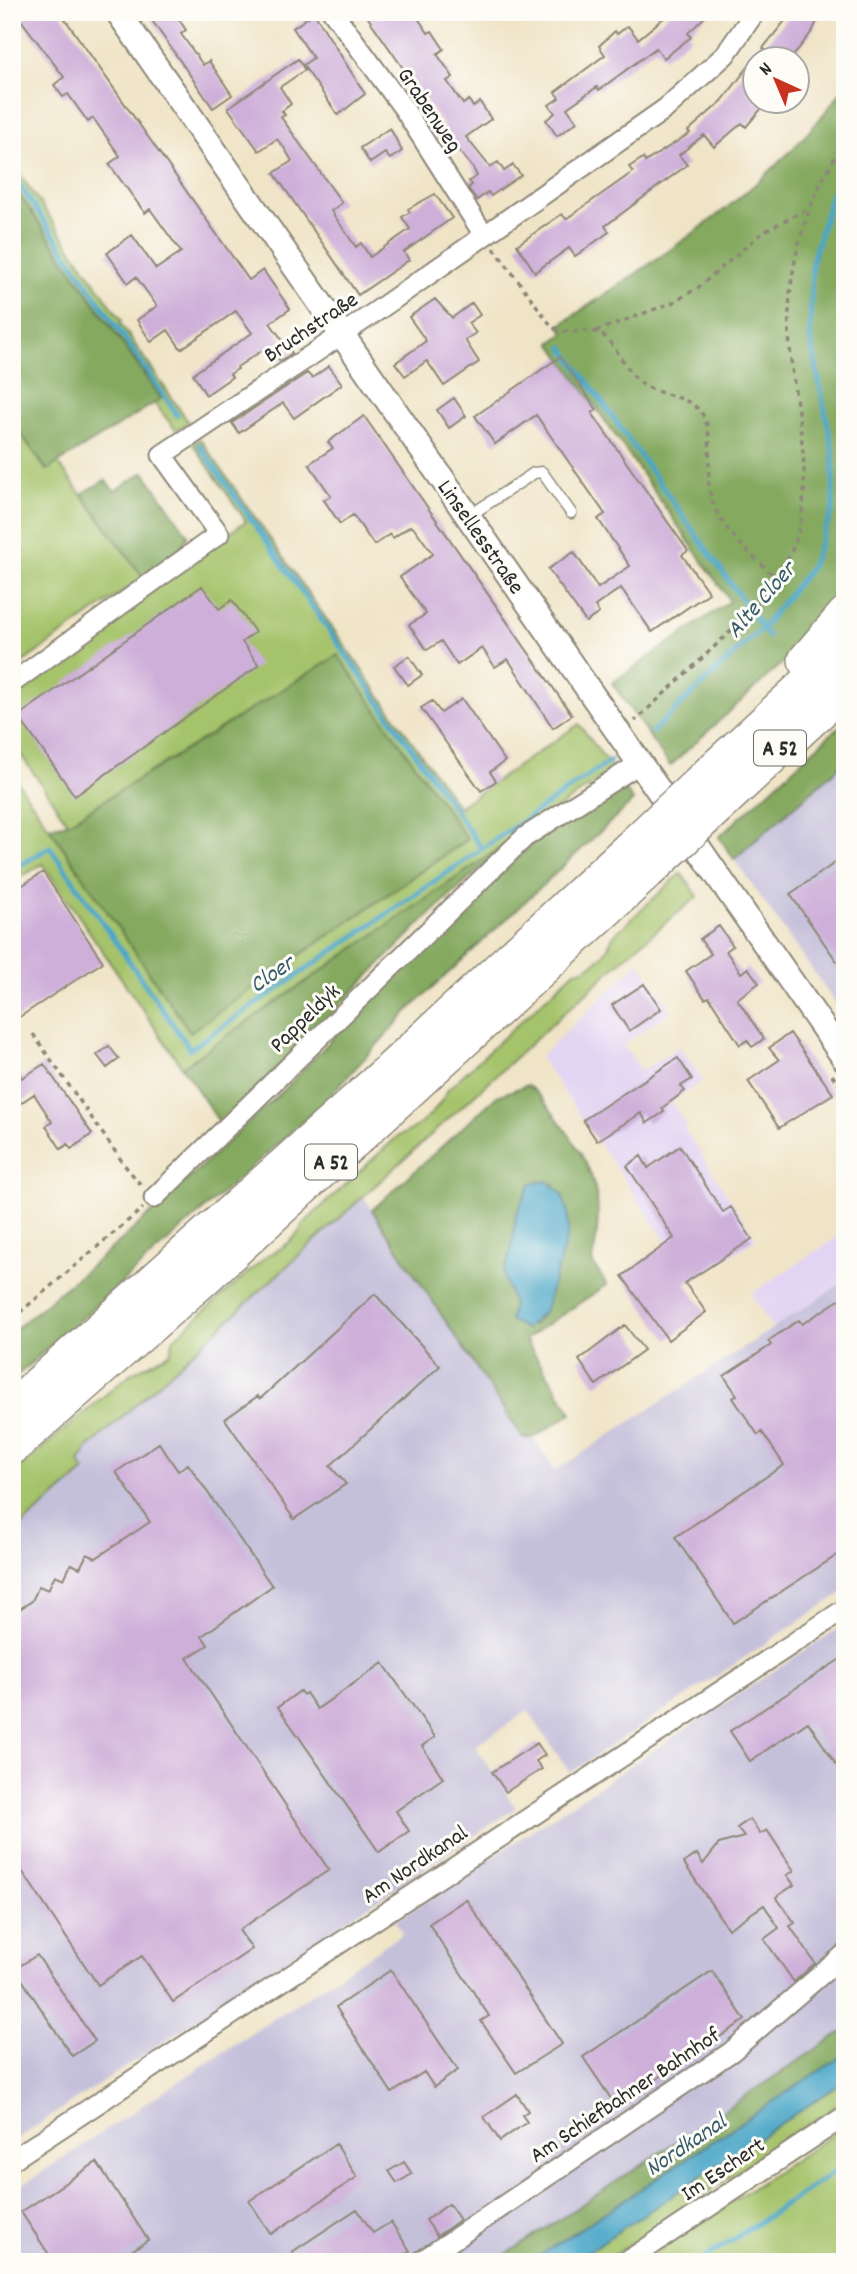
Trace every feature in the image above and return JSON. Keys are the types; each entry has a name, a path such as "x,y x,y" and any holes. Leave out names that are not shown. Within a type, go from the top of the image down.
{"highway":[{"path":"737,748 783,683 824,643 845,615"},
{"name":"A 52","path":"707,796 737,748 845,648"},
{"name":"A 52","path":"12,1447 202,1280 707,796 845,688"},
{"name":"A 52","path":"12,1408 388,1072 638,860"}],"street":[{"name":"Linsellesstraße","path":"118,12 845,1059"},
{"name":"Grabenweg","path":"333,12 404,109 484,235"},
{"name":"Bruchstraße","path":"12,684 219,534 162,455 342,334 666,108 725,55 755,12"},
{"name":"Pappeldyk","path":"154,1198 525,837 639,764"},
{"name":"Am Nordkanal","path":"12,2160 845,1609"},
{"name":"Am Schiefbahner Bahnhof","path":"420,2262 731,2052 845,1954"},
{"name":"Im Eschert","path":"626,2262 845,2116"}],"lane":[{"path":"469,517 534,473 542,472 571,513"}],"path":[{"path":"620,735 759,603 795,542 805,500 804,452 789,311 807,209 845,140"},
{"path":"484,235 553,328 566,334 596,331 674,302 699,287 763,232 807,209"},
{"path":"596,331 605,336 624,366 644,385 689,402 703,415 709,431 709,488 718,519 776,578"},
{"path":"12,1319 154,1198 125,1167 33,1034"}],"shaded area":[{"path":"845,764 845,1017 734,859"},
{"path":"639,962 672,1010 623,1045 642,1071 679,1046 703,1081 671,1102 687,1126 684,1128 756,1239 693,1280 540,1057"},
{"path":"364,1197 522,1438 533,1438 555,1471 845,1281 845,1591 570,1773 528,1711 475,1746 516,1808 12,2142 12,1534 85,1471 79,1463 87,1449"},
{"path":"845,1232 845,1281 773,1328 751,1294"},
{"path":"845,1624 845,2030 495,2262 12,2262 12,2192 403,1933 395,1921"}],"green space":[{"path":"845,86 845,589 804,643 670,766 612,683 730,601 551,343 564,333 560,325 676,246 750,188 785,157 817,123"},
{"path":"12,163 189,423 176,430 154,403 161,398 12,184"},
{"path":"12,184 161,399 47,470 12,421"},
{"path":"12,421 46,470 58,463 143,577 12,670"},
{"path":"200,439 458,807 579,724 613,770 182,1067 43,864 12,882 12,774 190,1031 467,840 338,655 68,823 12,742 12,688 246,521 193,444"},
{"path":"144,472 188,535 181,549 143,577 82,494 105,480 114,491"},
{"path":"338,655 467,839 190,1032 49,827 68,823"},
{"path":"845,721 845,762 734,859 719,837"},
{"path":"622,784 633,801 412,1007 320,1106 12,1380 12,1332 125,1237 287,1087 357,1012 504,869 546,832"},
{"path":"510,841 418,926 221,1125 182,1067"},
{"path":"681,873 698,896 633,950 87,1449 79,1462 85,1471 12,1534 12,1474 130,1374 170,1353 174,1338 268,1255 298,1234 304,1223 398,1136 413,1129 428,1117 448,1089 575,971 588,967 599,959 613,936"},
{"path":"527,1085 550,1109 584,1159 591,1174 598,1206 592,1262 607,1285 525,1339 572,1413 533,1438 523,1438 372,1210 497,1096","holes":["546,1181 555,1185 545,1310 533,1325 510,1320 513,1305 504,1275 512,1246 516,1214 531,1184"]},
{"path":"845,2030 845,2054 530,2262 495,2262"},
{"path":"845,2081 845,2100 604,2262 572,2262"},
{"path":"845,2126 845,2262 641,2262"}],"water":[{"path":"547,1181 562,1194 568,1212 568,1233 545,1310 526,1329 510,1320 513,1305 504,1275 512,1246 516,1214 531,1184"},
{"path":"845,2054 845,2081 572,2262 530,2262"}],"building":[{"path":"15,12 60,12 249,280 263,270 290,309 270,323 292,353 280,361 269,346 237,367 238,369 230,374 232,377 206,395 193,374 252,333 236,311 181,349 168,330 151,342 137,320 157,306 136,277 128,283 107,253 132,235 156,269 181,252 150,209 145,213 109,164 120,156 93,118 88,122 68,94 63,97 54,85 64,77"},
{"path":"146,12 174,12 186,30 181,34 203,65 209,61 232,95 213,108"},
{"path":"364,12 414,12 428,33 432,31 444,49 437,54 453,77 447,81 463,104 469,100 473,107 480,102 491,119 466,137 490,167 498,162 504,171 513,165 521,175 491,196 488,192 477,200 468,188 472,185 469,181 477,176 473,168 447,136 444,127"},
{"path":"671,12 710,12 688,33 691,37 664,58 656,48 599,90 597,87 567,108 577,122 557,136 546,120 555,113 549,105 559,98 555,92 605,55 599,46 615,31 617,34 628,26 638,39"},
{"path":"792,12 821,12 813,30 801,46 765,46"},
{"path":"314,13 365,94 338,115 303,65 313,58 293,28"},
{"path":"298,59 305,70 280,87 291,104 282,111 285,115 281,117 342,203 331,211 356,247 361,243 370,257 410,229 402,217 410,212 408,209 435,194 452,218 404,252 409,260 358,295 274,173 292,161 285,149 277,139 259,151 228,108"},
{"path":"742,75 742,116 755,116 746,127 742,123 714,147 704,135 679,155 687,165 605,226 609,232 575,256 569,248 535,272 517,245 562,214 566,219 633,172 629,167 643,158 645,162 690,133 688,131 722,101"},
{"path":"390,128 402,151 390,159 385,153 370,163 360,148"},
{"path":"435,299 452,318 472,303 480,315 468,323 476,333 465,340 479,362 444,386 427,361 405,376 395,363 426,341 409,317"},
{"path":"560,357 597,410 592,413 688,551 682,555 709,593 652,632 621,588 595,606 599,613 586,622 548,569 574,552 598,588 630,566 598,519 605,514 536,415 495,444 475,416"},
{"path":"329,366 342,384 294,418 283,403 239,433 232,423 307,373 312,378"},
{"path":"454,398 466,416 449,428 437,410"},
{"path":"364,416 572,715 553,728 508,659 495,667 482,648 457,665 441,641 427,650 409,625 426,614 400,577 433,554 415,529 410,526 393,538 390,534 374,545 353,515 340,524 324,500 331,496 309,464 333,448 328,442"},
{"path":"202,586 219,609 232,600 255,632 242,642 259,665 75,796 18,716"},
{"path":"409,656 422,675 408,685 394,666"},
{"path":"462,699 505,761 490,772 496,781 481,791 421,708 432,701 441,713"},
{"path":"845,856 845,973 790,894"},
{"path":"43,872 103,962 12,1022 12,892"},
{"path":"719,926 733,946 726,951 741,973 748,968 759,983 737,999 764,1039 752,1047 747,1040 740,1045 709,997 705,999 686,971 711,954 700,939"},
{"path":"644,984 661,1009 629,1031 612,1005"},
{"path":"790,1033 833,1094 779,1128 748,1081 779,1060 769,1048"},
{"path":"109,1046 119,1059 107,1068 97,1055"},
{"path":"678,1058 692,1079 681,1086 685,1091 662,1108 664,1112 647,1123 641,1113 597,1141 583,1120"},
{"path":"12,1064 22,1078 44,1064 92,1134 71,1149 68,1144 61,1149 46,1126 52,1122 34,1094 12,1109"},
{"path":"680,1146 723,1212 731,1207 752,1239 685,1283 706,1312 668,1340 622,1276 674,1238 627,1166 641,1156 648,1168"},
{"path":"375,1294 440,1366 330,1466 346,1484 294,1519 225,1419 258,1396 260,1399"},
{"path":"845,1296 845,1550 733,1623 675,1537 784,1465 762,1432 758,1435 733,1398 737,1395 724,1376 771,1345 768,1341 799,1320 802,1324"},
{"path":"625,1325 644,1350 596,1385 579,1360"},
{"path":"159,1443 178,1471 188,1464 272,1586 202,1636 208,1645 187,1658 329,1870 239,1930 252,1949 173,2002 142,1956 98,1985 12,1856 12,1614 32,1601 39,1586 48,1590 55,1575 64,1579 71,1564 80,1568 87,1554 96,1558 150,1522 116,1472"},
{"path":"845,1656 845,1778 808,1722 750,1761 730,1731"},
{"path":"383,1663 435,1737 422,1746 443,1778 396,1811 409,1831 379,1852 278,1707 300,1691 303,1695 306,1693 317,1709"},
{"path":"537,1743 545,1755 536,1761 542,1769 506,1792 492,1772"},
{"path":"750,1819 760,1834 767,1830 794,1871 787,1875 794,1885 776,1897 795,1923 790,1926 815,1963 794,1982 764,1939 779,1928 764,1905 728,1929 684,1863 697,1854 703,1864 719,1844 744,1837 737,1828"},
{"path":"466,1899 562,2044 516,2073 481,2021 489,2016 429,1924"},
{"path":"37,1955 95,2041 72,2056 15,1969"},
{"path":"391,1970 458,2070 434,2087 424,2072 392,2093 336,2007"},
{"path":"712,1971 745,2020 616,2106 583,2057"},
{"path":"517,2094 528,2111 522,2115 527,2122 500,2141 484,2117"},
{"path":"336,2144 357,2177 271,2234 249,2201"},
{"path":"97,2162 148,2240 115,2262 54,2262 21,2212"},
{"path":"404,2162 412,2174 397,2183 389,2171"},
{"path":"449,2204 460,2220 437,2236 426,2220"},
{"path":"357,2209 373,2233 391,2222 410,2251 393,2262 298,2262 292,2252"}],"waterway":[{"name":"Alte Cloer","path":"652,732 763,627 811,567 833,509 833,451 810,336 812,262 832,192 845,172"},
{"path":"12,174 177,415"},
{"path":"563,347 768,636"},
{"path":"199,445 482,849"},
{"name":"Cloer","path":"12,870 50,847 190,1049 610,761"},
{"path":"699,2262 845,2165"}],"water label":[{"name":"Nordkanal","path":"685,2144"}]}
